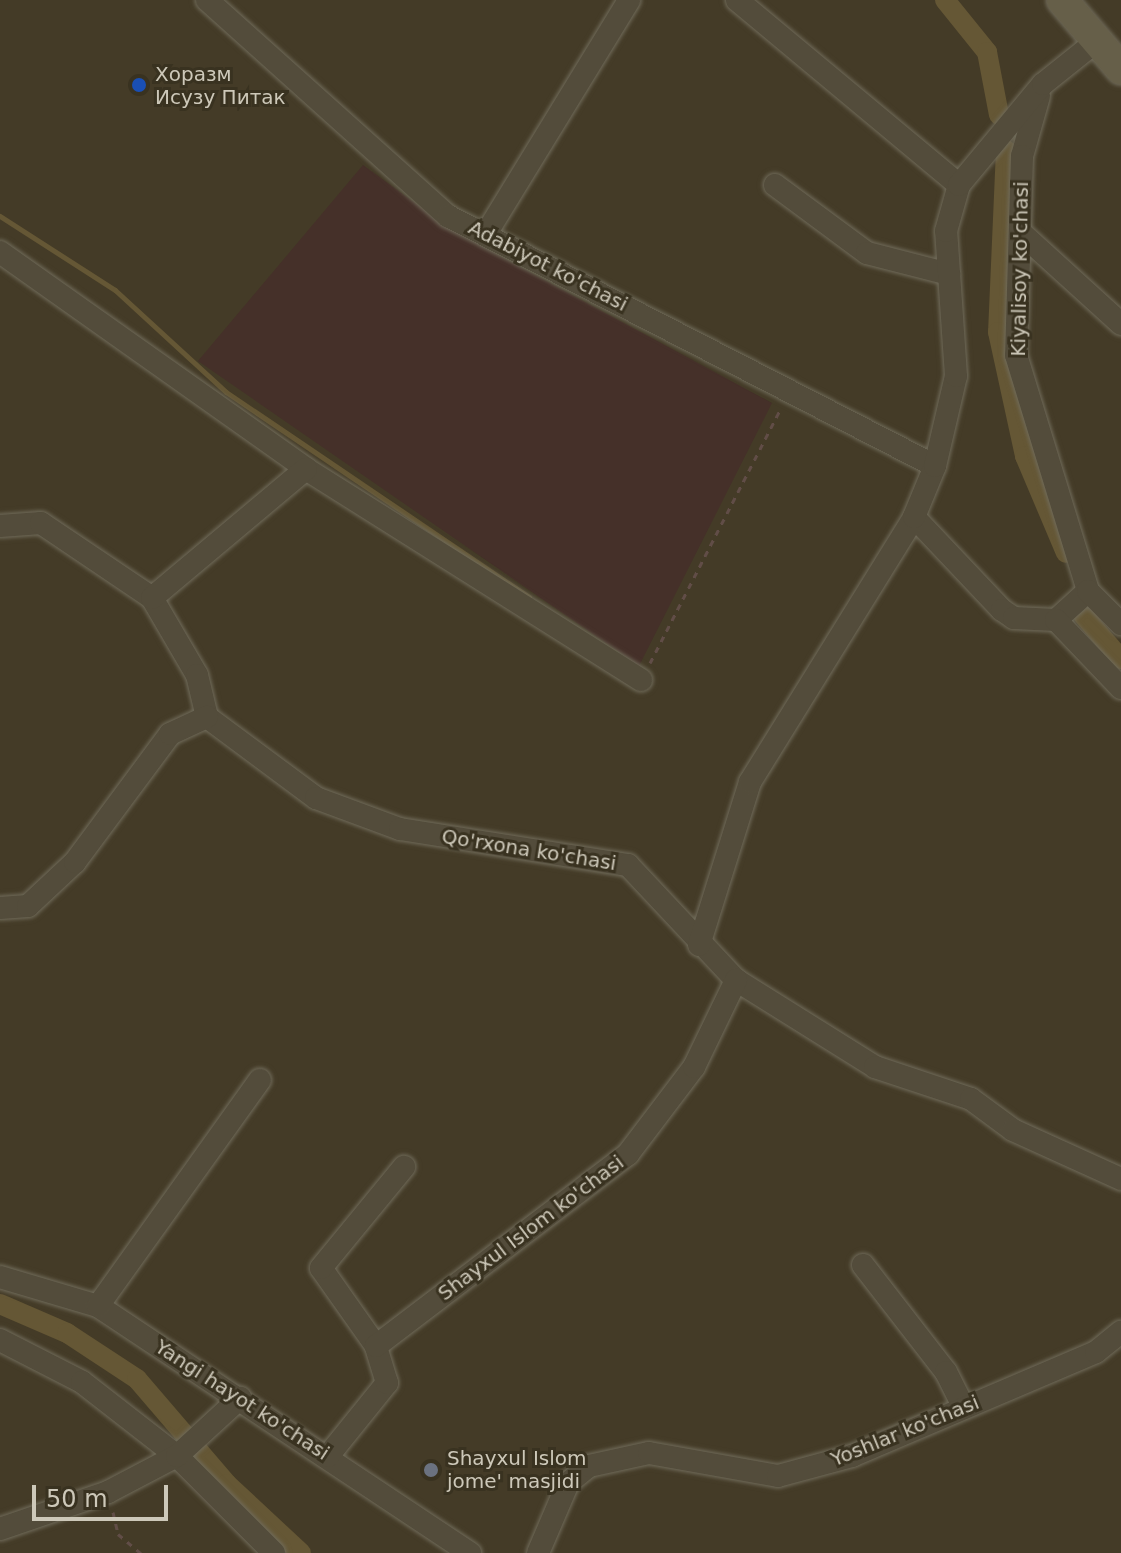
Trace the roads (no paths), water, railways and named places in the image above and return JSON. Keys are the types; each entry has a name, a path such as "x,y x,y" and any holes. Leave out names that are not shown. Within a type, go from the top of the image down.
{"main road":[{"path":"1062,0 1093,44 1121,69"}],"street":[{"name":"Adabiyot ko'chasi","path":"207,0 448,216 487,232 935,466"},
{"path":"487,232 629,0"},
{"path":"737,0 959,185"},
{"path":"699,945 750,782 914,517 935,466 956,376 946,231 959,185 1043,84 1093,44"},
{"name":"Kiyalisoy ko'chasi","path":"1043,84 1022,156 1016,355 1088,591 1121,624"},
{"path":"775,185 867,253 949,274"},
{"path":"1020,232 1121,324"},
{"path":"0,252 306,469 641,680"},
{"path":"152,598 306,469"},
{"path":"914,517 1002,610 1014,618 1056,620 1121,688"},
{"path":"0,526 41,523 152,598 197,675 207,717 170,734 75,862 28,906 0,908"},
{"path":"1056,620 1088,591"},
{"name":"Qo'rxona ko'chasi","path":"207,717 316,798 400,829 628,865 699,945 736,980 875,1067 971,1099 1013,1130 1121,1179"},
{"name":"Shayxul Islom ko'chasi","path":"376,1346 628,1154 694,1067 736,980"},
{"path":"98,1306 260,1080"},
{"path":"328,1456 387,1383 376,1346 321,1268 404,1167"},
{"path":"863,1265 946,1372 964,1408"},
{"name":"Yangi hayot ko'chasi","path":"0,1277 98,1306 470,1553"},
{"name":"Yoshlar ko'chasi","path":"538,1553 568,1483 621,1454 778,1476 852,1456 1096,1352 1121,1332"},
{"path":"0,1340 82,1382 177,1456 274,1553"},
{"path":"0,1529 108,1492 177,1456 213,1427 240,1398"}],"waterway":[{"path":"945,0 987,52 999,115"},
{"path":"1006,150 998,332 1025,456 1066,553"},
{"path":"0,216 115,290 226,392 529,597"},
{"path":"1083,615 1121,659"},
{"path":"0,1304 67,1333 137,1379 227,1484 301,1553"}],"place":[{"name":"Хоразм Исузу Питак","path":"139,85"},
{"name":"Shayxul Islom jome' masjidi","path":"431,1470"}]}
